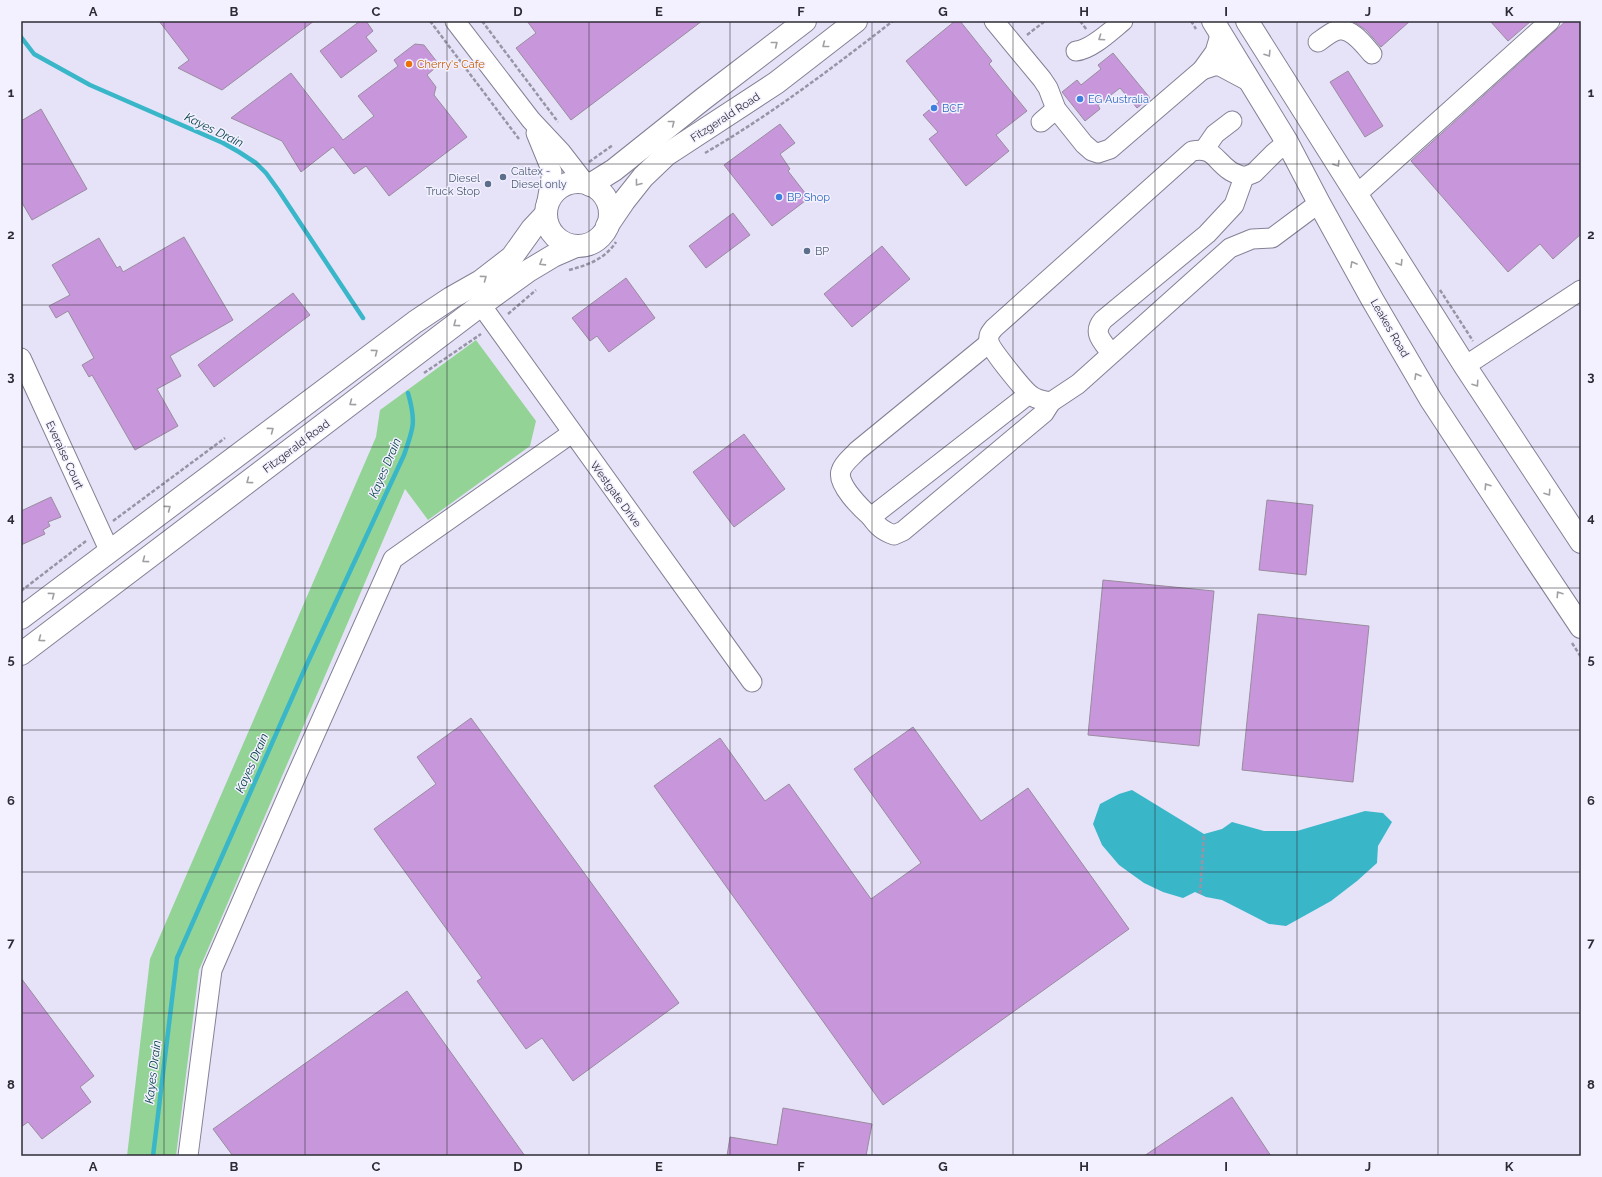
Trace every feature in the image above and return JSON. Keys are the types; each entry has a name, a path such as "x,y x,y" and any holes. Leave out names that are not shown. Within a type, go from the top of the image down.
{"main road":[{"path":"587,184 614,170 703,99 805,21"},
{"name":"Fitzgerald Road","path":"607,226 643,176 666,155 776,83 856,21"},
{"path":"1247,21 1465,366 1581,542"},
{"name":"Leakes Road","path":"1217,27 1288,142 1319,203 1372,299 1431,400 1530,552 1581,626"},
{"path":"21,618 415,322 480,281 512,257 546,210 550,197 556,190 565,184 575,182 587,184 599,190 605,197 609,206 610,216 602,235 595,241 586,245 576,246 567,244 558,239 552,232 547,224 546,210"},
{"name":"Fitzgerald Road","path":"21,654 481,305 528,271 553,256 576,246"}],"street":[{"path":"456,21 530,120 561,152 587,184"},
{"path":"994,21 1048,88 1056,109 1084,144 1092,151 1104,152 1110,149 1202,70 1215,52 1217,27"},
{"path":"1076,51 1084,49 1104,37 1123,21"},
{"path":"1357,194 1550,21"},
{"path":"1318,42 1340,30 1348,31 1372,54"},
{"path":"1202,70 1214,66 1220,66 1250,82"},
{"path":"1041,122 1056,109"},
{"path":"530,120 545,152 552,172 546,210"},
{"path":"1204,150 1215,134 1232,121"},
{"path":"1050,402 1041,401 1029,394 1001,360 989,344 988,335 994,328 1192,151 1204,150 1211,153 1230,170 1244,177 1254,173 1274,153 1288,142"},
{"path":"1111,353 1098,334 1098,326 1103,320 1207,234 1234,205 1244,177"},
{"path":"989,344 857,451 844,464 840,471 840,478 852,496 871,517 876,525 883,531 894,535 903,531 1044,413 1050,402 1078,384 1230,248 1252,239 1272,238 1319,203"},
{"path":"1465,366 1581,290"},
{"name":"Westgate Drive","path":"481,305 752,682"},
{"name":"Everaise Court","path":"21,358 110,552"},
{"path":"871,517 1029,394"},
{"path":"188,1156 212,970 393,559 572,433"}],"path":[{"path":"430,21 523,143"},
{"path":"482,21 559,124"},
{"path":"586,158 589,162 614,145"},
{"path":"21,591 225,438"},
{"path":"1200,894 1204,834"}],"green space":[{"path":"476,340 536,421 530,446 428,520 405,489 199,970 176,1156 127,1156 150,959 376,437 380,410"}],"water":[{"path":"1132,790 1204,834 1222,829 1232,822 1264,831 1297,831 1365,811 1383,813 1392,822 1378,846 1377,863 1357,881 1331,901 1286,926 1269,924 1222,900 1206,897 1195,892 1183,898 1163,892 1144,883 1119,865 1102,845 1093,824 1100,804 1119,794"}],"building":[{"path":"159,21 314,21 222,90 178,68 189,60"},
{"path":"360,21 366,21 373,31 366,37 377,51 341,78 320,51"},
{"path":"527,21 702,21 571,120 516,48 536,33"},
{"path":"955,21 960,21 992,61 989,64 1027,111 996,135 1009,151 966,186 929,139 938,132 923,115 939,102 906,61"},
{"path":"1410,21 1381,47 1366,30 1354,22"},
{"path":"1490,21 1531,21 1508,41"},
{"path":"1566,21 1581,21 1581,234 1553,259 1540,244 1508,272 1411,161"},
{"path":"415,44 424,45 437,62 433,65 435,68 427,75 436,87 434,95 467,137 389,196 366,166 354,174 333,147 301,172 282,141 231,118 291,73 343,140 374,116 358,96 398,66 394,60"},
{"path":"1113,53 1150,98 1137,108 1120,88 1098,105 1100,109 1085,121 1062,92 1077,80 1081,85 1101,69 1098,65"},
{"path":"1348,71 1383,126 1365,137 1330,82"},
{"path":"41,109 87,189 32,220 21,201 21,121"},
{"path":"780,124 795,143 780,154 790,169 788,171 809,198 772,226 724,165"},
{"path":"733,213 750,235 706,268 689,246"},
{"path":"184,237 233,320 170,356 181,376 157,389 178,426 135,450 92,375 89,377 82,365 94,358 68,311 56,318 49,306 70,295 52,265 99,238 117,268 120,266 123,272"},
{"path":"882,246 910,279 852,327 824,294"},
{"path":"626,278 655,318 609,352 597,336 590,341 572,318"},
{"path":"293,293 310,315 214,387 198,365"},
{"path":"744,434 785,489 734,527 693,472"},
{"path":"51,497 61,517 48,522 50,526 43,530 45,534 21,545 21,511"},
{"path":"1267,500 1313,505 1306,575 1259,570"},
{"path":"1103,580 1214,591 1199,746 1088,735"},
{"path":"1258,614 1369,626 1353,782 1242,770"},
{"path":"471,718 679,1003 573,1081 542,1038 526,1049 477,981 482,978 374,829 436,784 417,757"},
{"path":"913,727 981,821 1028,788 1129,929 883,1105 654,786 720,738 765,801 789,784 871,899 921,863 854,769"},
{"path":"21,978 94,1076 80,1087 91,1102 42,1139 28,1122 21,1127"},
{"path":"407,991 525,1156 233,1156 213,1129"},
{"path":"1232,1097 1271,1156 1144,1156"},
{"path":"783,1108 872,1124 866,1156 727,1156 730,1137 777,1145"}],"waterway":[{"name":"Kayes Drain","path":"21,37 34,54 90,85 223,143 256,163 266,173 279,191 363,318"},
{"name":"Kayes Drain","path":"153,1156 177,958 307,664 404,455 413,424 408,393"}],"place":[{"name":"Cherry's Cafe","path":"409,64"},
{"name":"EG Australia","path":"1080,99"},
{"name":"BCF","path":"934,108"},
{"name":"Caltex - Diesel only","path":"503,177"},
{"name":"Diesel Truck Stop","path":"488,184"},
{"name":"BP Shop","path":"779,197"},
{"name":"BP","path":"807,251"}]}
